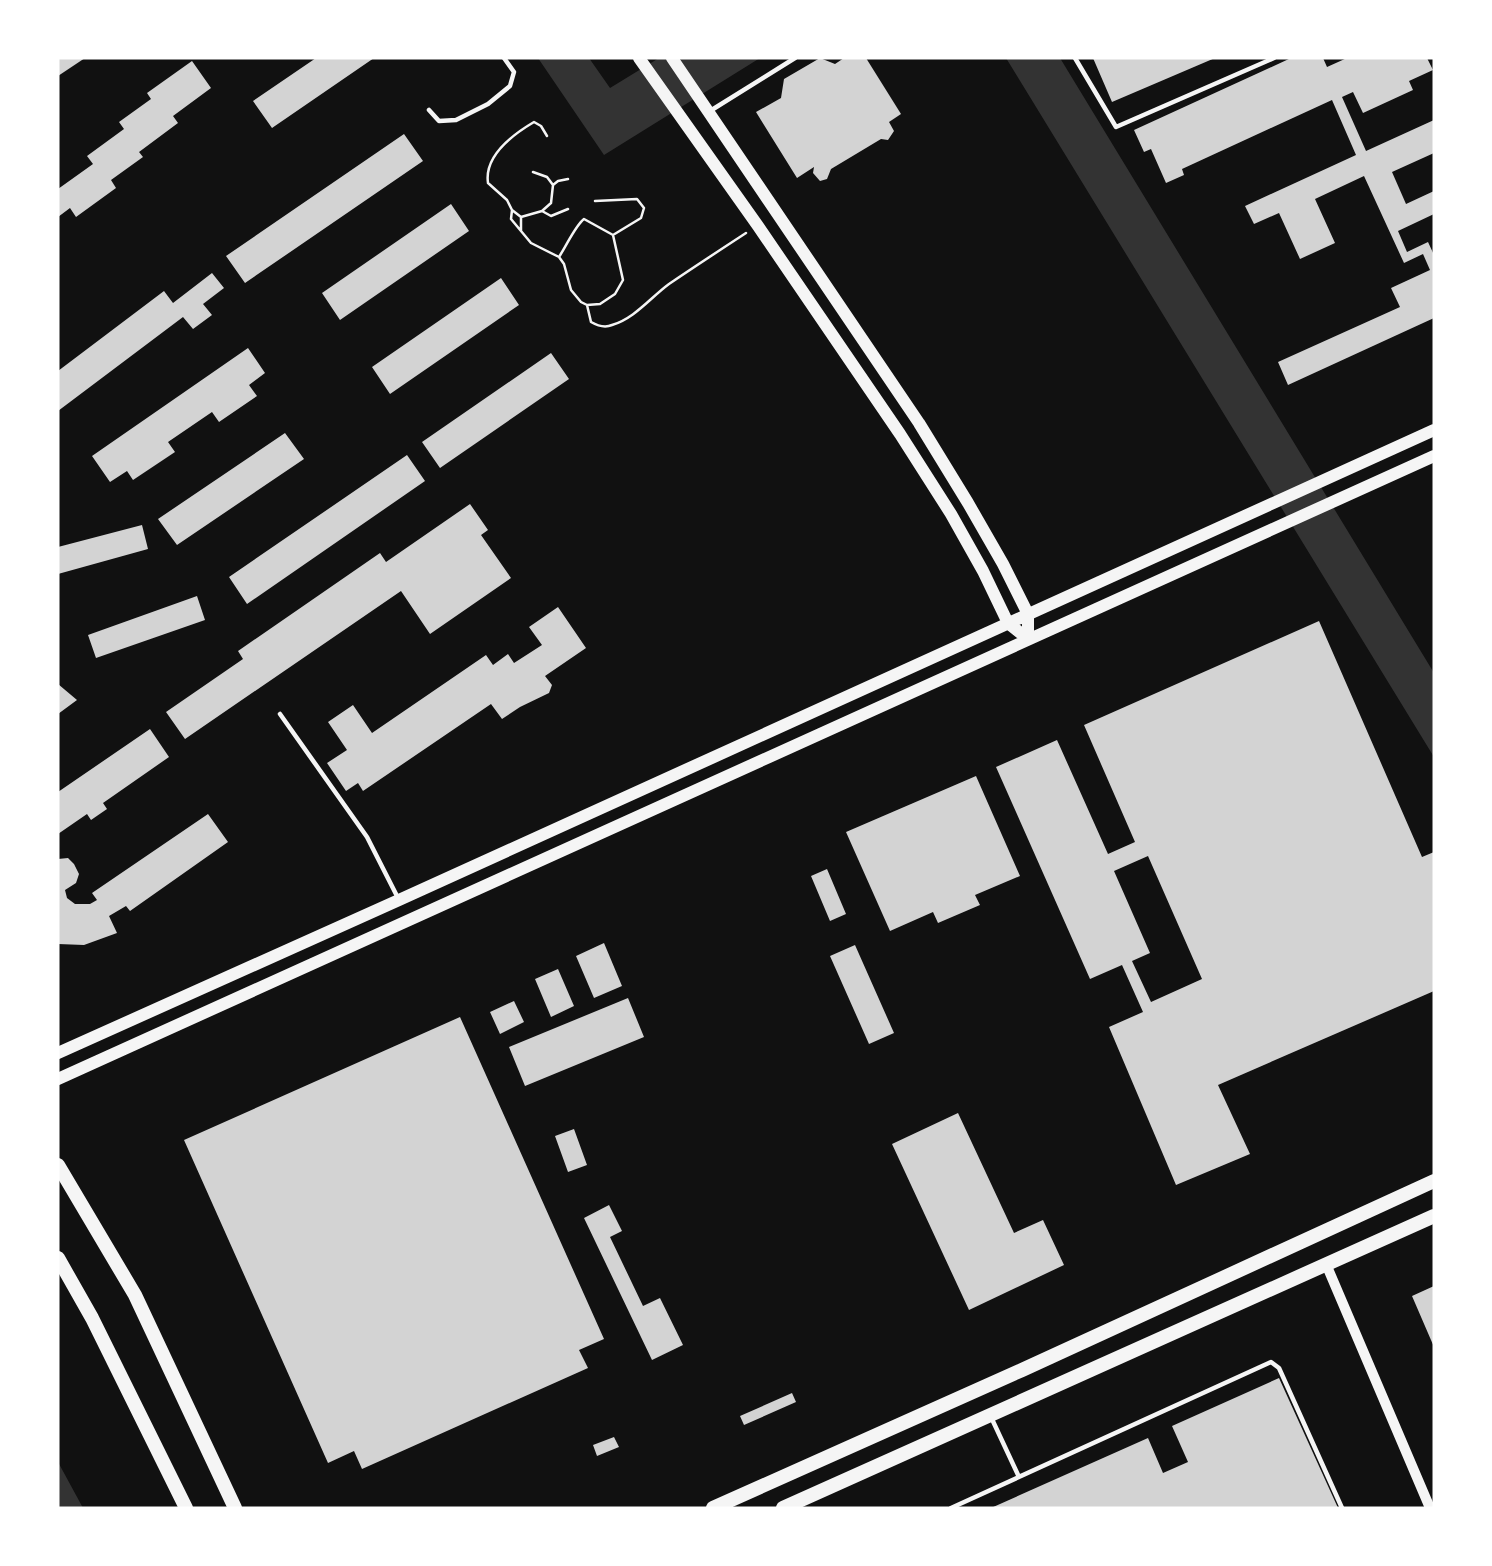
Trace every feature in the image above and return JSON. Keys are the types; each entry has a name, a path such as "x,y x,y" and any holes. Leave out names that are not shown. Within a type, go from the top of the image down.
{"main road":[{"path":"672,58 919,423 1003,564 1028,614 1028,639"},
{"path":"640,59 900,434 951,514 1008,623 1028,639"},
{"path":"58,1053 1434,430"},
{"path":"58,1079 1434,456"},
{"path":"58,1165 135,1295 235,1508"},
{"path":"713,1508 1434,1181"},
{"path":"783,1508 1434,1216"},
{"path":"58,1258 92,1318 186,1508"}],"street":[{"path":"1326,1264 1430,1508"}],"lane":[{"path":"429,110 439,121 456,120 488,104 510,86 514,72 504,58"},
{"path":"707,107 794,58"},
{"path":"1075,58 1116,127 1273,58"},
{"path":"280,714 367,837 399,900"},
{"path":"951,1508 1271,1362 1279,1368 1342,1508"},
{"path":"991,1416 1019,1477"}],"path":[{"path":"521,217 488,183 490,161 515,136 534,122 547,136"},
{"path":"533,172 547,177 553,186"},
{"path":"521,217 542,211 551,203 553,186 558,181 568,179"},
{"path":"595,201 637,199 644,208 641,218 613,235"},
{"path":"542,211 551,216 568,209"},
{"path":"512,210 511,219 531,243 559,257 564,264 571,290 587,305 591,322 608,327 635,314 667,285 758,226"},
{"path":"521,217 521,231"},
{"path":"559,257 573,237 576,225 584,219 613,235 623,280 615,294 600,304 587,305"}],"shaded area":[{"path":"538,58 589,58 610,88 659,58 760,58 604,155"},
{"path":"1006,58 1060,58 1434,673 1434,757"},
{"path":"58,1462 83,1508 58,1508"}],"building":[{"path":"58,58 85,58 58,76"},
{"path":"316,58 374,58 272,128 253,101"},
{"path":"820,58 835,64 844,58 866,58 901,114 889,122 894,131 888,140 881,139 831,169 827,179 820,181 813,173 814,167 797,178 756,112 781,98 784,79"},
{"path":"1093,58 1215,58 1112,102"},
{"path":"1291,58 1323,58 1327,67 1347,58 1427,58 1433,70 1409,81 1413,90 1363,113 1353,92 1342,97 1366,151 1434,120 1434,153 1392,172 1406,204 1434,191 1434,214 1398,231 1407,252 1428,242 1434,255 1434,318 1288,385 1278,362 1400,307 1391,288 1430,270 1423,254 1404,263 1364,176 1315,199 1335,243 1300,259 1279,213 1254,224 1245,206 1356,155 1332,100 1182,169 1184,175 1166,183 1151,149 1144,152 1134,130"},
{"path":"192,61 211,88 173,116 178,123 139,152 143,157 111,180 116,188 76,217 70,208 58,217 58,189 93,164 87,156 124,129 119,122 151,99 147,93"},
{"path":"404,134 423,161 245,283 226,256"},
{"path":"451,204 469,231 340,320 322,293"},
{"path":"212,273 224,288 203,304 212,315 193,329 183,317 58,411 58,371 164,291 173,303"},
{"path":"501,278 519,305 390,394 372,367"},
{"path":"248,348 265,373 249,385 257,396 219,422 212,412 168,442 175,452 133,480 127,471 110,482 92,456"},
{"path":"551,353 569,379 440,468 422,442"},
{"path":"285,433 304,459 177,545 158,519"},
{"path":"407,455 425,481 247,604 229,577"},
{"path":"470,504 488,530 481,535 511,578 430,634 401,591 185,739 166,712 243,659 238,651 380,553 386,562"},
{"path":"142,525 148,549 58,574 58,547"},
{"path":"197,596 205,620 96,658 88,635"},
{"path":"558,607 586,648 545,676 552,685 549,693 502,719 491,704 363,791 358,783 346,791 327,763 347,750 328,722 353,705 372,733 486,655 493,665 508,654 514,663 542,645 529,627"},
{"path":"1319,621 1422,857 1434,852 1434,991 1218,1085 1250,1154 1176,1185 1109,1027 1143,1012 1122,965 1090,979 996,767 1057,740 1108,854 1135,842 1084,725","holes":["1148,856 1202,979 1151,1002 1132,961 1150,953 1114,871"]},
{"path":"58,684 77,700 58,714"},
{"path":"150,729 169,757 103,803 107,809 91,820 87,814 58,834 58,792"},
{"path":"976,776 1020,876 975,895 980,905 938,923 933,912 890,931 846,832"},
{"path":"208,814 228,842 130,911 126,906 109,916 117,933 84,945 58,944 58,859 68,858 79,874 76,883 65,890 67,898 75,904 90,904 97,900 92,893"},
{"path":"827,869 846,914 830,921 811,876"},
{"path":"604,943 622,986 594,998 576,956"},
{"path":"855,945 894,1033 869,1044 830,956"},
{"path":"558,969 574,1006 551,1017 535,979"},
{"path":"628,998 644,1037 525,1086 509,1047"},
{"path":"514,1001 524,1022 500,1034 490,1012"},
{"path":"460,1017 604,1339 579,1350 588,1368 362,1469 354,1451 328,1463 184,1140"},
{"path":"958,1113 1014,1233 1043,1220 1064,1265 969,1310 892,1144"},
{"path":"574,1129 587,1165 568,1172 555,1136"},
{"path":"609,1205 622,1231 610,1237 643,1306 660,1298 683,1345 652,1360 584,1218"},
{"path":"1434,1286 1434,1347 1412,1296"},
{"path":"1279,1378 1338,1508 991,1508 1148,1438 1163,1473 1188,1462 1172,1426"},
{"path":"792,1393 796,1402 744,1425 740,1416"},
{"path":"614,1437 619,1447 597,1456 593,1445"}]}
